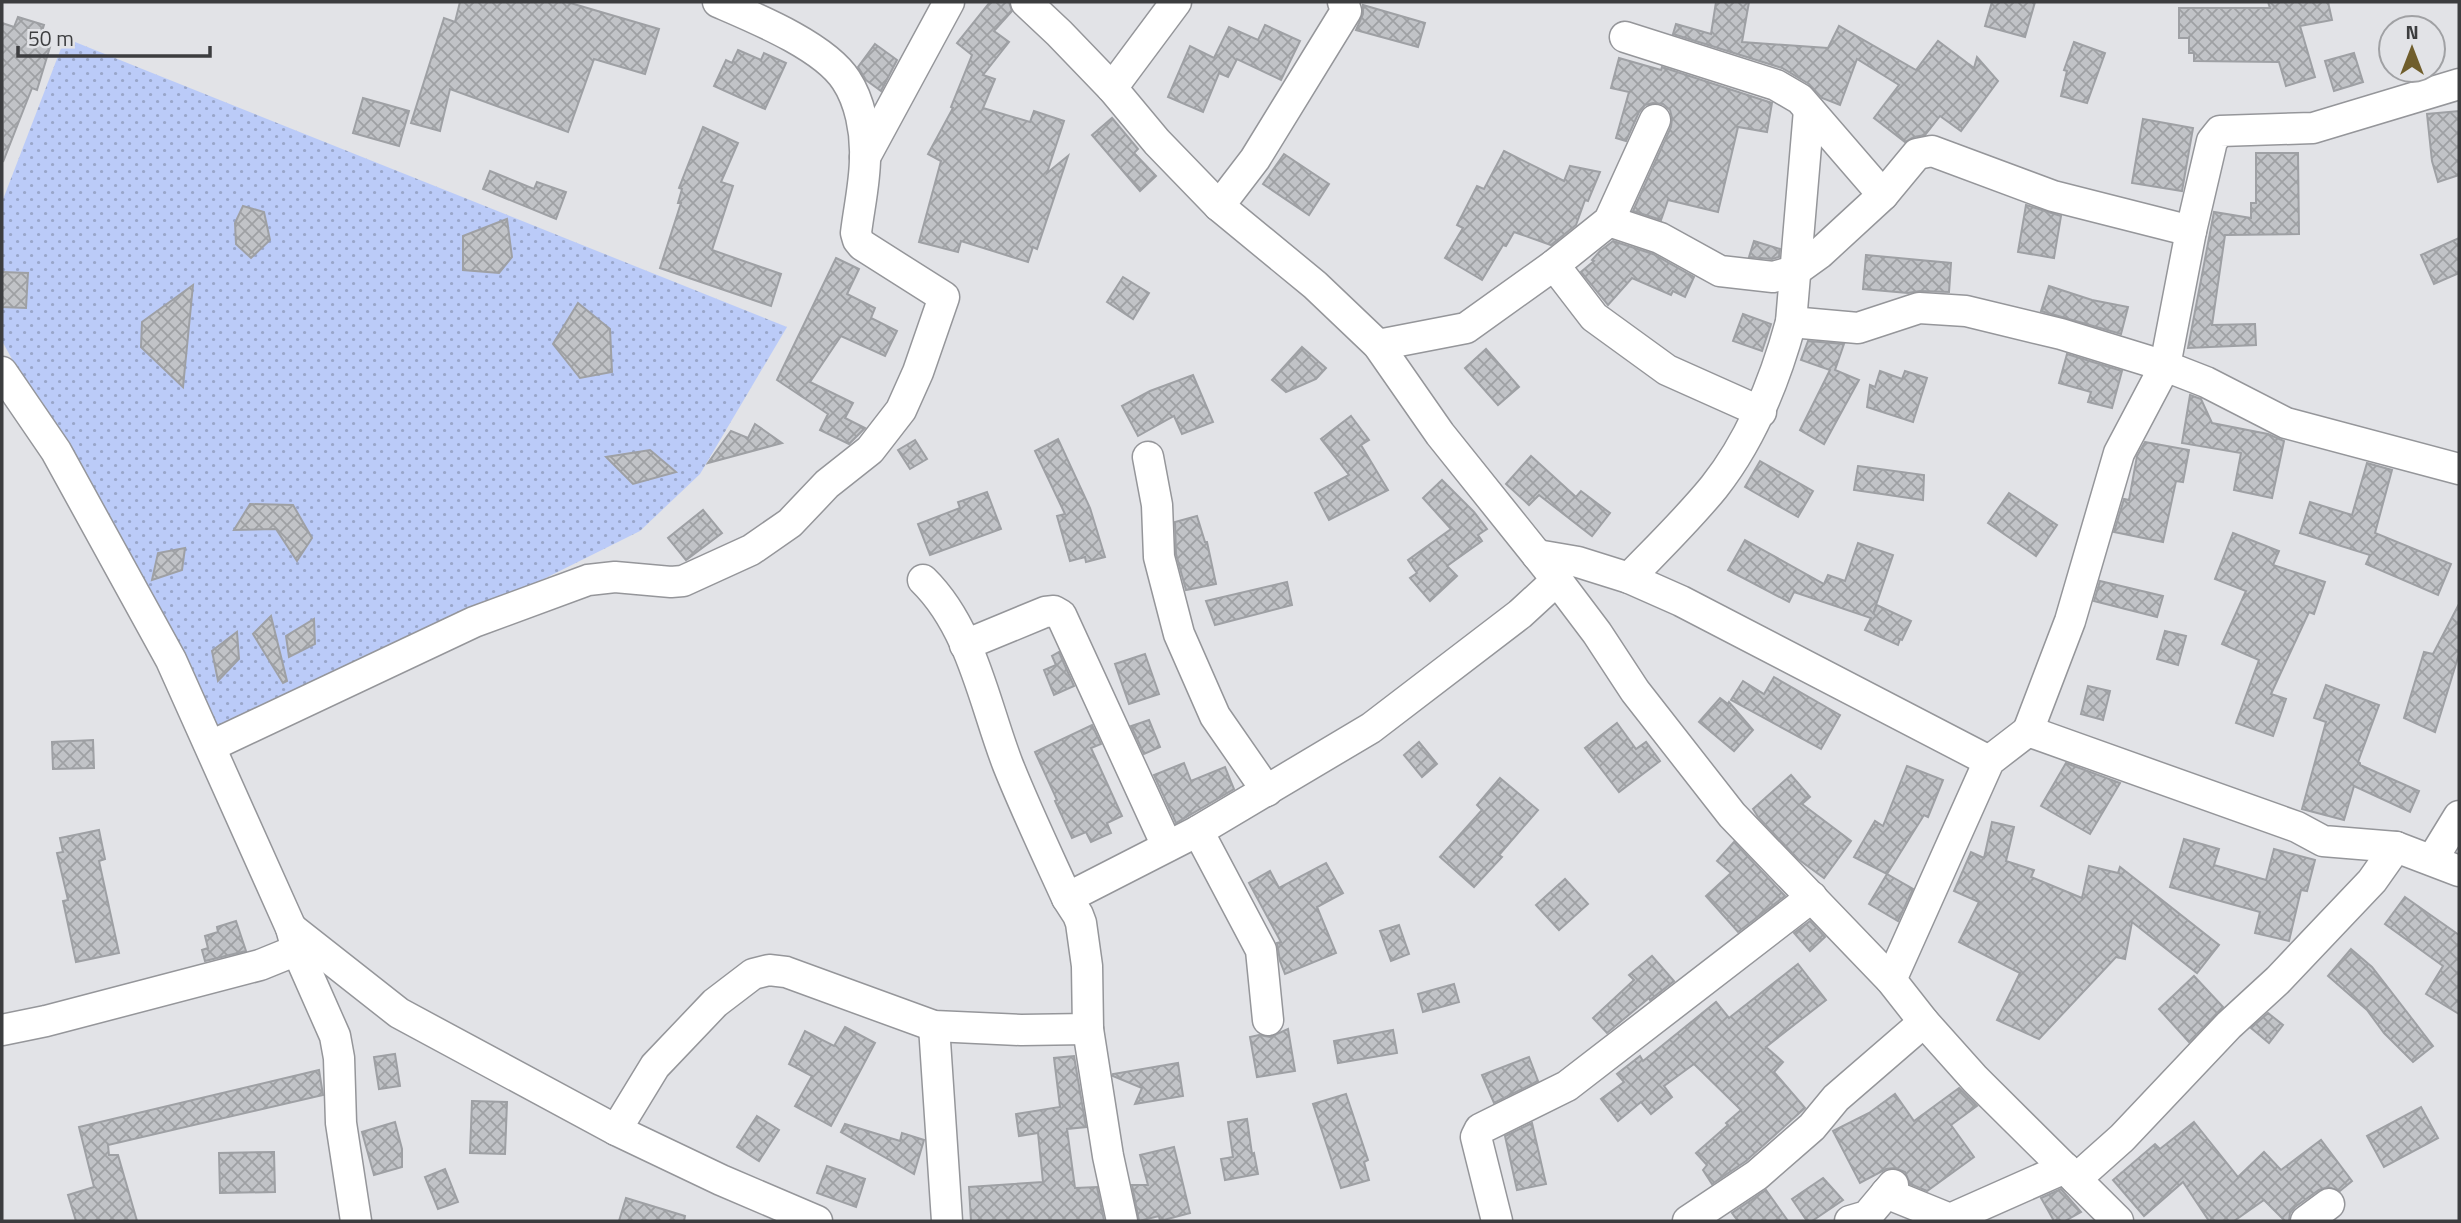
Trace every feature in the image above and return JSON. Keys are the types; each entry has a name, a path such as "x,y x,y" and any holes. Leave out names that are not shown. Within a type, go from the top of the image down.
{"street":[{"path":"211,746 474,622 587,580 602,577 683,581 751,550 790,523 827,484 870,450 901,410 918,372 943,300 942,295 858,240 856,233 865,157 857,101 845,78 826,59 786,33 718,2"},
{"path":"865,157 949,2"},
{"path":"1026,2 1059,33 1219,206 1315,285 1378,345 1440,434 1557,580 1597,633 1635,691 1732,815 1891,980 1975,1079 2118,1221"},
{"path":"1111,88 1176,2"},
{"path":"1219,206 1255,159 1346,11 1343,2"},
{"path":"1625,37 1776,85 1800,99 1883,195"},
{"path":"1891,980 1989,761 2028,731 2070,621 2119,453 2165,366 2190,231 2212,141 2220,131 2312,128 2459,84"},
{"path":"1629,578 1715,485 1761,412 1783,354 1791,322 1809,110"},
{"path":"1378,345 1466,328 1554,265 1609,221 1655,120"},
{"path":"1609,221 1660,238 1720,271 1773,277 1795,271 1820,253 1883,195 1917,153 1932,151 2053,196 2190,231"},
{"path":"1554,265 1594,317 1667,370 1761,412"},
{"path":"1791,322 1858,328 1919,308 1966,311 2062,334 2165,366 2206,382 2286,423 2459,469"},
{"path":"2,372 56,451 159,638 211,746 335,1036 339,1058 341,1123 356,1221"},
{"path":"1148,457 1157,505 1160,557 1179,634 1215,716 1267,791"},
{"path":"1537,555 1578,562 1629,578 1681,601 1989,761"},
{"path":"923,580 935,591 947,609 965,645 1008,765 1067,898 1081,923 1087,966 1088,1029 1108,1156 1122,1221"},
{"path":"1067,898 1198,831 1371,728 1520,614 1557,580"},
{"path":"965,645 1045,612 1054,611 1061,615 1167,846"},
{"path":"2028,731 2297,827 2323,841 2396,847 2459,871"},
{"path":"2432,860 2459,816"},
{"path":"1198,831 1261,950 1268,1020"},
{"path":"1850,1221 1867,1216 1890,1189 1950,1219 2071,1174 2122,1138 2372,881 2396,847"},
{"path":"1497,1221 1476,1137 1480,1129 1567,1086 1812,897"},
{"path":"2,1030 260,965 294,939"},
{"path":"294,939 399,1013 616,1130 721,1180 817,1221"},
{"path":"616,1130 655,1066 715,1003 753,974 769,970 786,972 934,1026 1088,1029"},
{"path":"1688,1221 1757,1175 1812,1126 1836,1098 1924,1022"},
{"path":"934,1026 947,1221"}],"shaded area":[{"path":"65,38 787,327 700,474 640,531 223,739 2,341 2,202"}],"building":[{"path":"460,2 567,2 659,29 645,74 594,59 568,132 450,89 440,131 411,123 444,18 455,22"},
{"path":"990,2 1009,2 1012,11 994,31 1009,42 983,75 995,79 983,108 1030,122 1034,111 1064,121 1047,173 1068,156 1037,249 1033,247 1028,262 961,241 958,252 919,242 941,161 928,154 953,108 951,107 972,55 957,43"},
{"path":"1716,2 1749,2 1742,42 1828,48 1839,26 1916,70 1938,41 1974,68 1977,57 1998,81 1961,131 1940,116 1925,135 1905,142 1874,118 1899,85 1857,59 1840,105 1822,98 1809,84 1782,68 1673,34 1676,24 1711,34"},
{"path":"1992,2 2035,2 2025,37 1985,26"},
{"path":"2268,2 2328,2 2332,20 2300,26 2315,77 2286,86 2279,62 2194,61 2194,53 2189,53 2189,38 2179,38 2179,8 2270,8"},
{"path":"1363,5 1425,23 1418,47 1356,30 1363,14"},
{"path":"18,17 44,25 38,44 50,47 37,90 32,88 3,162 2,23 14,27"},
{"path":"1265,25 1300,41 1281,80 1237,59 1228,77 1219,73 1203,112 1168,97 1190,46 1214,58 1229,27 1258,40"},
{"path":"2074,42 2105,53 2087,103 2061,96 2067,71 2064,70"},
{"path":"875,44 897,60 881,91 866,80 858,67"},
{"path":"738,50 761,60 764,53 786,63 765,109 714,86 726,60 732,63"},
{"path":"2354,53 2363,82 2334,91 2325,61"},
{"path":"1619,58 1661,70 1662,67 1772,103 1767,132 1738,127 1718,212 1668,200 1661,220 1633,211 1671,127 1672,118 1670,110 1663,104 1645,105 1626,141 1616,138 1629,92 1611,88"},
{"path":"363,98 409,111 399,146 353,133"},
{"path":"2459,111 2459,175 2438,182 2432,161 2427,114"},
{"path":"1112,118 1138,149 1134,153 1156,176 1140,191 1092,135"},
{"path":"2143,119 2193,128 2182,191 2132,183"},
{"path":"703,127 738,143 721,182 733,186 712,250 781,274 771,306 660,268 681,203 678,203 682,189 679,188"},
{"path":"1504,151 1564,181 1570,166 1600,172 1588,201 1585,200 1576,225 1551,245 1514,232 1482,280 1445,258 1463,228 1457,225 1477,186 1484,189"},
{"path":"2256,153 2298,153 2299,234 2225,235 2212,325 2255,324 2256,345 2188,348 2214,212 2251,218 2251,203 2256,203"},
{"path":"1284,154 1329,184 1309,215 1263,184"},
{"path":"490,171 534,189 537,182 566,192 556,219 483,189"},
{"path":"2026,205 2061,216 2054,258 2018,252"},
{"path":"243,206 264,212 270,240 251,258 236,244 235,223"},
{"path":"507,219 512,257 499,273 463,270 463,236"},
{"path":"2459,238 2459,273 2434,284 2421,255"},
{"path":"1613,241 1653,254 1694,277 1685,297 1673,291 1671,295 1632,278 1608,305 1581,272"},
{"path":"1754,241 1780,249 1779,257 1749,257"},
{"path":"1866,255 1951,263 1949,292 1908,293 1863,289"},
{"path":"836,258 859,269 847,294 875,308 871,318 897,331 885,356 841,336 810,382 853,403 845,418 865,428 849,444 820,430 828,414 777,380"},
{"path":"2,272 28,273 26,308 2,307"},
{"path":"1123,277 1149,293 1133,319 1107,302"},
{"path":"193,285 183,387 141,347 142,322"},
{"path":"2049,286 2092,300 2128,307 2121,334 2041,311"},
{"path":"578,303 610,329 612,372 580,378 553,344"},
{"path":"1743,314 1771,324 1762,351 1733,341"},
{"path":"1808,341 1844,344 1835,370 1859,380 1824,444 1800,430 1830,370 1801,360"},
{"path":"1302,347 1326,368 1316,379 1286,392 1272,380"},
{"path":"1486,349 1519,387 1498,405 1465,368"},
{"path":"2067,354 2122,371 2112,408 2088,402 2091,392 2059,383"},
{"path":"1880,371 1902,379 1905,371 1927,378 1913,422 1867,407 1870,385 1875,387"},
{"path":"1193,375 1213,422 1182,434 1174,416 1138,436 1122,406 1150,391"},
{"path":"2190,395 2201,399 2212,423 2268,434 2284,441 2272,498 2234,490 2241,453 2182,443"},
{"path":"1351,416 1369,440 1361,445 1388,490 1329,520 1315,493 1349,475 1321,439"},
{"path":"755,424 782,443 708,463 731,431 748,438"},
{"path":"1058,439 1090,508 1105,557 1086,562 1085,557 1070,561 1057,516 1065,514 1035,451"},
{"path":"915,440 927,459 910,469 898,450"},
{"path":"2145,442 2189,450 2183,482 2176,481 2163,542 2114,532 2124,499 2129,500 2137,456"},
{"path":"650,450 676,472 633,484 606,457"},
{"path":"1531,456 1576,497 1581,491 1610,513 1592,536 1539,495 1529,505 1506,484"},
{"path":"1760,461 1813,491 1798,517 1745,487"},
{"path":"2367,463 2392,470 2375,533 2451,564 2438,595 2366,564 2370,555 2300,533 2310,502 2352,515"},
{"path":"1858,466 1924,475 1923,500 1854,490"},
{"path":"1442,480 1487,529 1478,535 1482,541 1447,566 1457,576 1430,601 1410,578 1417,573 1408,560 1451,529 1423,498"},
{"path":"987,492 1001,529 930,555 918,524 960,508 958,502"},
{"path":"2009,493 2057,525 2036,556 1988,523"},
{"path":"250,504 293,505 312,538 297,561 276,529 234,530"},
{"path":"703,510 722,533 686,560 668,538"},
{"path":"1197,516 1207,542 1216,584 1186,590 1176,554 1175,522"},
{"path":"2233,533 2279,551 2273,565 2325,582 2314,614 2309,612 2271,694 2286,699 2273,736 2236,723 2259,660 2222,644 2246,591 2215,579"},
{"path":"1745,540 1824,584 1828,575 1845,581 1858,543 1893,555 1873,614 1877,605 1911,621 1902,640 1900,639 1898,645 1865,630 1871,618 1794,592 1789,602 1728,570"},
{"path":"185,548 182,570 152,580 158,553"},
{"path":"2100,581 2163,596 2157,617 2094,601"},
{"path":"1287,582 1292,605 1215,625 1206,601"},
{"path":"2459,604 2459,654 2435,732 2404,718 2424,652 2433,654"},
{"path":"271,616 287,681 283,683 253,634"},
{"path":"314,619 315,644 289,657 286,636"},
{"path":"2165,631 2186,636 2178,665 2157,659"},
{"path":"237,632 239,659 218,681 212,651"},
{"path":"1059,652 1074,686 1054,695 1044,670 1056,665 1052,656"},
{"path":"1145,654 1159,694 1129,704 1115,664"},
{"path":"1774,677 1840,715 1821,749 1731,700 1743,681 1764,694"},
{"path":"2326,685 2379,705 2358,762 2419,791 2410,812 2354,786 2344,820 2302,809 2326,722 2314,718"},
{"path":"2088,686 2110,691 2103,720 2081,714"},
{"path":"1720,698 1728,704 1729,702 1753,730 1734,751 1699,722"},
{"path":"1149,720 1160,747 1144,754 1131,726"},
{"path":"1617,723 1636,749 1646,742 1660,761 1619,792 1585,748"},
{"path":"1092,725 1101,744 1091,748 1122,816 1107,823 1111,833 1091,842 1086,832 1072,838 1035,752"},
{"path":"93,740 94,768 53,769 52,742"},
{"path":"1419,742 1437,764 1422,777 1404,755"},
{"path":"1184,763 1191,781 1225,767 1234,789 1176,823 1154,775"},
{"path":"2066,763 2120,783 2090,834 2041,806"},
{"path":"1907,766 1943,780 1928,817 1924,815 1887,874 1854,857 1875,821 1883,826"},
{"path":"1791,775 1810,797 1802,804 1851,841 1824,878 1798,859 1753,809"},
{"path":"1500,778 1538,810 1499,855 1502,857 1474,887 1440,857 1482,810 1477,805"},
{"path":"1992,822 2014,827 2006,861 2034,870 2031,877 2082,898 2089,866 2118,873 2120,867 2219,945 2197,973 2132,922 2125,959 2116,957 2039,1039 1997,1020 2020,973 1959,942 1979,902 1954,891 1971,852 1984,858"},
{"path":"99,830 105,859 99,861 119,953 76,962 63,901 68,900 57,853 63,852 60,838"},
{"path":"2184,839 2219,849 2214,865 2266,880 2274,849 2315,860 2307,891 2301,890 2289,941 2255,933 2260,912 2170,887"},
{"path":"1734,842 1785,896 1738,932 1706,896 1731,873 1717,861"},
{"path":"1326,863 1343,893 1317,907 1336,953 1285,974 1277,943 1281,942 1249,883 1270,871 1279,888"},
{"path":"1887,874 1913,889 1898,921 1869,904"},
{"path":"1565,879 1588,904 1559,930 1536,905"},
{"path":"2405,897 2459,935 2459,1014 2426,994 2443,966 2385,924"},
{"path":"236,921 246,951 205,961 202,950 208,948 205,936 218,932 217,927"},
{"path":"1810,921 1825,937 1810,951 1794,933"},
{"path":"1399,925 1409,954 1391,961 1380,931"},
{"path":"2351,949 2372,967 2433,1046 2413,1062 2384,1033 2367,1010 2328,976"},
{"path":"1652,956 1674,981 1607,1033 1593,1018 1634,980 1629,975"},
{"path":"1798,964 1826,1000 1766,1047 1783,1062 1774,1072 1805,1108 1746,1161 1712,1184 1703,1170 1707,1165 1696,1153 1741,1110 1694,1064 1664,1086 1672,1097 1651,1114 1641,1102 1618,1121 1601,1099 1624,1082 1617,1074 1640,1056 1643,1061 1716,1002 1729,1018"},
{"path":"2194,976 2223,1007 2189,1042 2159,1009"},
{"path":"1454,984 1459,1002 1423,1012 1418,994"},
{"path":"2268,1013 2283,1025 2269,1043 2251,1028"},
{"path":"845,1027 875,1043 831,1126 795,1106 812,1076 789,1064 805,1031 834,1046"},
{"path":"1288,1029 1295,1071 1257,1077 1250,1037 1270,1037"},
{"path":"1393,1030 1397,1053 1338,1063 1334,1041"},
{"path":"395,1054 400,1086 379,1089 374,1057"},
{"path":"1074,1056 1086,1127 1067,1129 1075,1188 1097,1187 1104,1220 971,1221 969,1187 1043,1182 1038,1133 1019,1136 1016,1114 1060,1107 1054,1058"},
{"path":"1529,1057 1538,1081 1494,1103 1482,1075"},
{"path":"1178,1063 1183,1096 1135,1104 1142,1088 1113,1076 1113,1074"},
{"path":"319,1070 323,1095 108,1145 109,1155 118,1155 137,1221 76,1221 68,1195 94,1187 79,1127"},
{"path":"1959,1088 1977,1106 1951,1125 1974,1157 1927,1191 1910,1184 1905,1172 1895,1168 1886,1169 1860,1183 1833,1131 1869,1113 1895,1094 1914,1121"},
{"path":"1346,1094 1368,1160 1364,1162 1369,1180 1341,1188 1313,1104"},
{"path":"472,1101 507,1102 505,1154 470,1153"},
{"path":"2421,1107 2438,1138 2384,1167 2367,1136"},
{"path":"757,1116 779,1130 759,1161 737,1147"},
{"path":"1247,1119 1258,1174 1225,1180 1221,1159 1233,1157 1228,1122"},
{"path":"395,1122 402,1149 402,1167 374,1175 362,1132"},
{"path":"2194,1122 2238,1177 2264,1152 2281,1170 2321,1140 2352,1181 2340,1191 2328,1187 2319,1190 2295,1207 2290,1213 2289,1221 2285,1221 2264,1200 2234,1221 2209,1221 2183,1182 2144,1216 2113,1180 2155,1144 2160,1149"},
{"path":"1532,1123 1546,1184 1517,1190 1505,1136"},
{"path":"845,1124 900,1141 902,1133 924,1140 914,1174 841,1132"},
{"path":"1174,1147 1190,1213 1160,1221 1159,1216 1139,1221 1132,1185 1148,1185 1140,1155"},
{"path":"274,1152 275,1192 220,1193 219,1153"},
{"path":"827,1166 865,1179 856,1207 817,1193"},
{"path":"445,1169 458,1202 438,1209 425,1177"},
{"path":"1823,1178 1843,1200 1812,1221 1807,1221 1792,1199"},
{"path":"2061,1189 2081,1212 2065,1221 2054,1221 2041,1198"},
{"path":"1766,1190 1788,1221 1738,1221 1732,1213"},
{"path":"626,1198 685,1216 684,1221 619,1221"}]}
